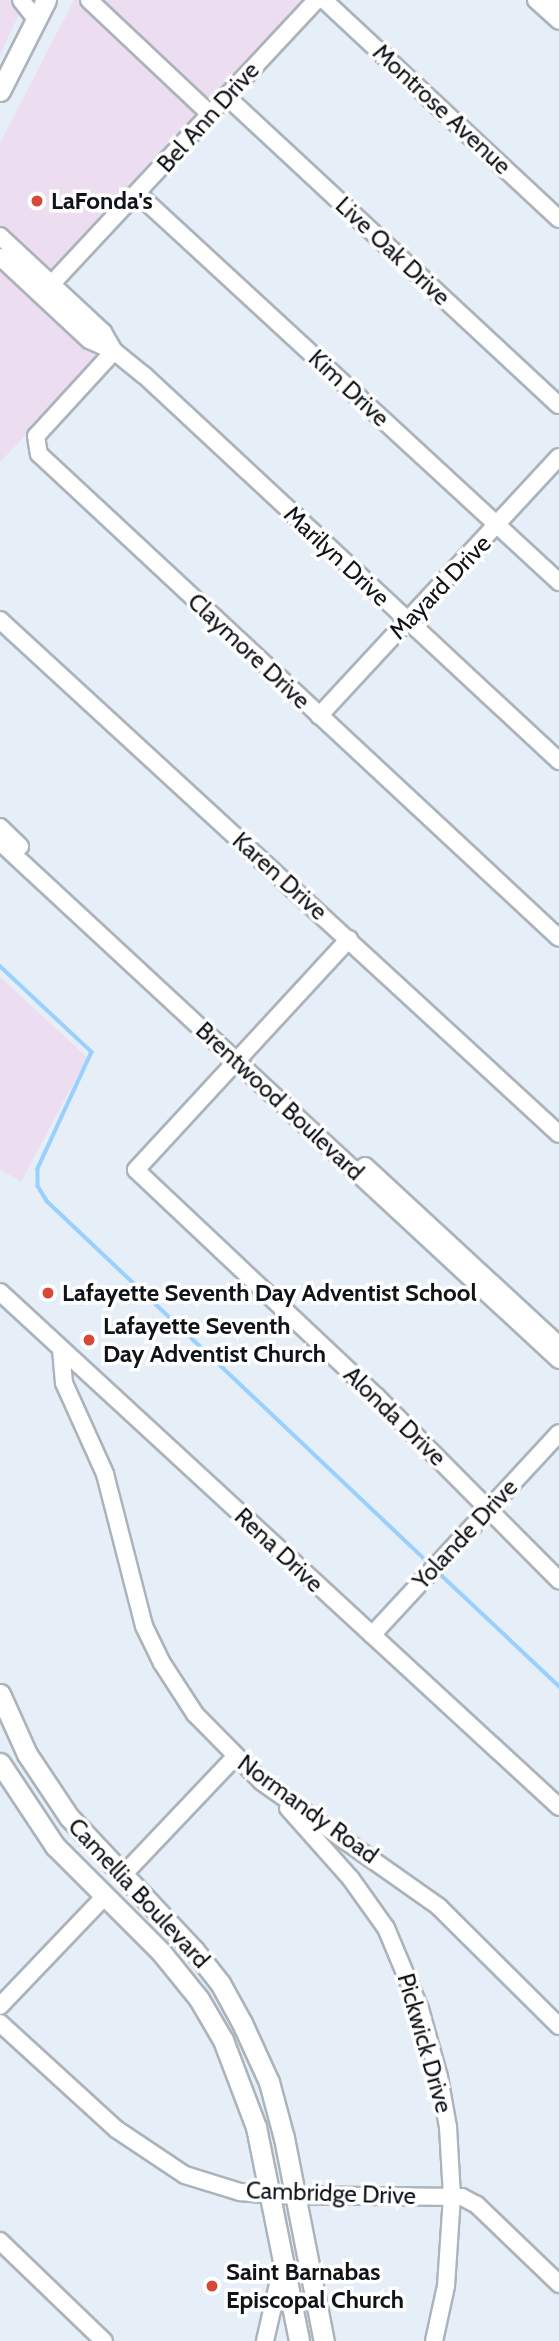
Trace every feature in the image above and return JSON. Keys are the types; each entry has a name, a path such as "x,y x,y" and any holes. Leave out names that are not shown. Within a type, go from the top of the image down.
{"main road":[{"path":"0,91 46,0"},
{"name":"Camellia Boulevard","path":"0,1694 52,1794 123,1875 173,1925 229,1997 269,2082 296,2196 324,2341"},
{"name":"Camellia Boulevard","path":"0,1763 55,1846 161,1952 209,2014 248,2098 272,2195 282,2267 299,2341"}],"street":[{"path":"21,0 36,19"},
{"path":"89,0 211,114"},
{"name":"Bel Ann Drive","path":"47,290 316,0"},
{"name":"Montrose Avenue","path":"324,0 559,219"},
{"path":"536,0 559,21"},
{"path":"554,0 559,5"},
{"name":"Live Oak Drive","path":"226,96 559,405"},
{"name":"Kim Drive","path":"138,194 559,582"},
{"name":"Marilyn Drive","path":"0,236 89,340 114,351 559,761"},
{"name":"Marilyn Drive","path":"0,257 47,290"},
{"name":"Claymore Drive","path":"114,351 36,436 37,452 559,938"},
{"name":"Mayard Drive","path":"319,716 499,525 559,457"},
{"name":"Karen Drive","path":"0,620 559,1134"},
{"name":"Brentwood Boulevard","path":"0,827 559,1360"},
{"name":"Brentwood Boulevard","path":"0,842 559,1345"},
{"path":"240,1056 349,939"},
{"name":"Alonda Drive","path":"240,1056 136,1170 489,1509 559,1580"},
{"name":"Rena Drive","path":"0,1292 559,1807"},
{"name":"Normandy Road","path":"61,1349 65,1383 105,1474 135,1597 152,1645 195,1714 235,1757 270,1788 439,1908 559,2026"},
{"name":"Yolande Drive","path":"372,1635 559,1433"},
{"path":"123,1875 235,1757"},
{"name":"Pickwick Drive","path":"270,1788 351,1879 395,1945 439,2077 448,2127 452,2196 446,2286 434,2341"},
{"path":"0,2006 104,1897"},
{"name":"Cambridge Drive","path":"0,2023 157,2161 210,2183 272,2195 452,2196 477,2204 559,2284"},
{"path":"0,2241 104,2341"},
{"path":"265,2341 282,2267"}],"shaded area":[{"path":"0,0 26,0 0,54"},
{"path":"74,0 325,0 50,295 108,350 0,462 0,143"},
{"path":"0,977 87,1057 21,1182 0,1169"}],"waterway":[{"path":"0,966 92,1052 38,1169 38,1186 47,1201 432,1566"},
{"path":"437,1571 559,1686"}],"place":[{"name":"LaFonda's","path":"37,201"},
{"name":"Lafayette Seventh Day Adventist School","path":"48,1293"},
{"name":"Lafayette Seventh Day Adventist Church","path":"89,1340"},
{"name":"Saint Barnabas Episcopal Church","path":"212,2286"}]}
